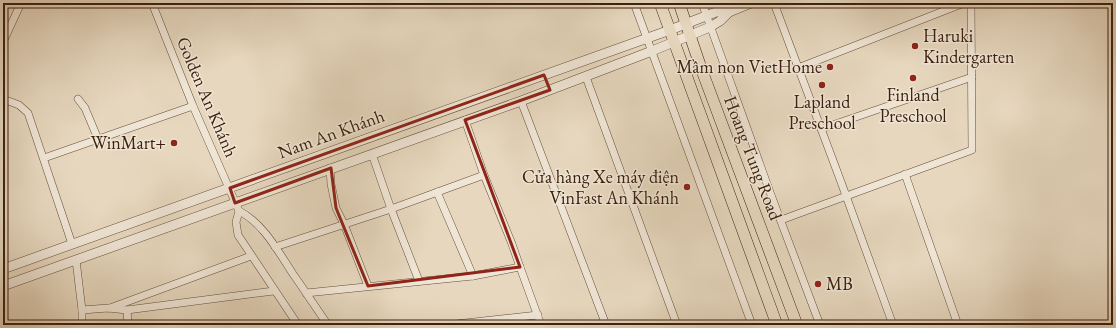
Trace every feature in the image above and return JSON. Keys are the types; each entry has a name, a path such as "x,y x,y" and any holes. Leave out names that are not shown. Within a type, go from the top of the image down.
{"main road":[{"name":"Hoang Tung Road","path":"660,3 777,325"},
{"name":"Hoang Tung Road","path":"679,3 706,82 797,325"}],"street":[{"path":"3,42 21,3"},
{"name":"Golden An Khánh","path":"152,3 237,207"},
{"path":"634,3 751,325"},
{"path":"702,3 820,325"},
{"path":"729,12 751,3"},
{"path":"774,3 822,129 893,325"},
{"path":"798,68 964,3"},
{"path":"781,220 972,150 971,3"},
{"name":"Nam An Khánh","path":"3,269 670,30 716,12 729,12"},
{"name":"Nam An Khánh","path":"3,286 76,260 237,207 330,168 586,77 710,27 720,21 729,12"},
{"path":"544,75 550,90"},
{"path":"586,77 677,325"},
{"path":"822,129 972,77"},
{"path":"3,99 19,105 28,113 72,244"},
{"path":"78,99 85,108 98,139"},
{"path":"521,101 606,325"},
{"path":"44,158 194,106"},
{"path":"466,120 484,175 512,244 541,325"},
{"path":"372,154 418,281"},
{"path":"330,168 331,184 336,208 344,224 368,286"},
{"path":"905,174 958,325"},
{"path":"275,248 391,209 484,175"},
{"path":"437,192 473,276"},
{"path":"237,207 258,224 328,325"},
{"path":"237,207 236,222 238,236 298,325"},
{"path":"108,308 251,256"},
{"path":"76,260 82,310 82,325"},
{"path":"306,292 473,276 520,267"},
{"path":"82,310 108,308 127,310 274,291"},
{"path":"127,310 128,325"},
{"path":"447,325 538,315"}],"highlighted area":[{"path":"544,75 550,90 465,120 520,267 368,286 336,208 331,168 235,203 230,188"}],"place":[{"name":"Haruki Kindergarten","path":"915,46"},
{"name":"Mầm non VietHome","path":"830,67"},
{"name":"Finland Preschool","path":"913,78"},
{"name":"Lapland Preschool","path":"822,85"},
{"name":"WinMart+","path":"174,143"},
{"name":"Cửa hàng Xe máy điện VinFast An Khánh","path":"687,187"},
{"name":"MB","path":"818,284"}]}
